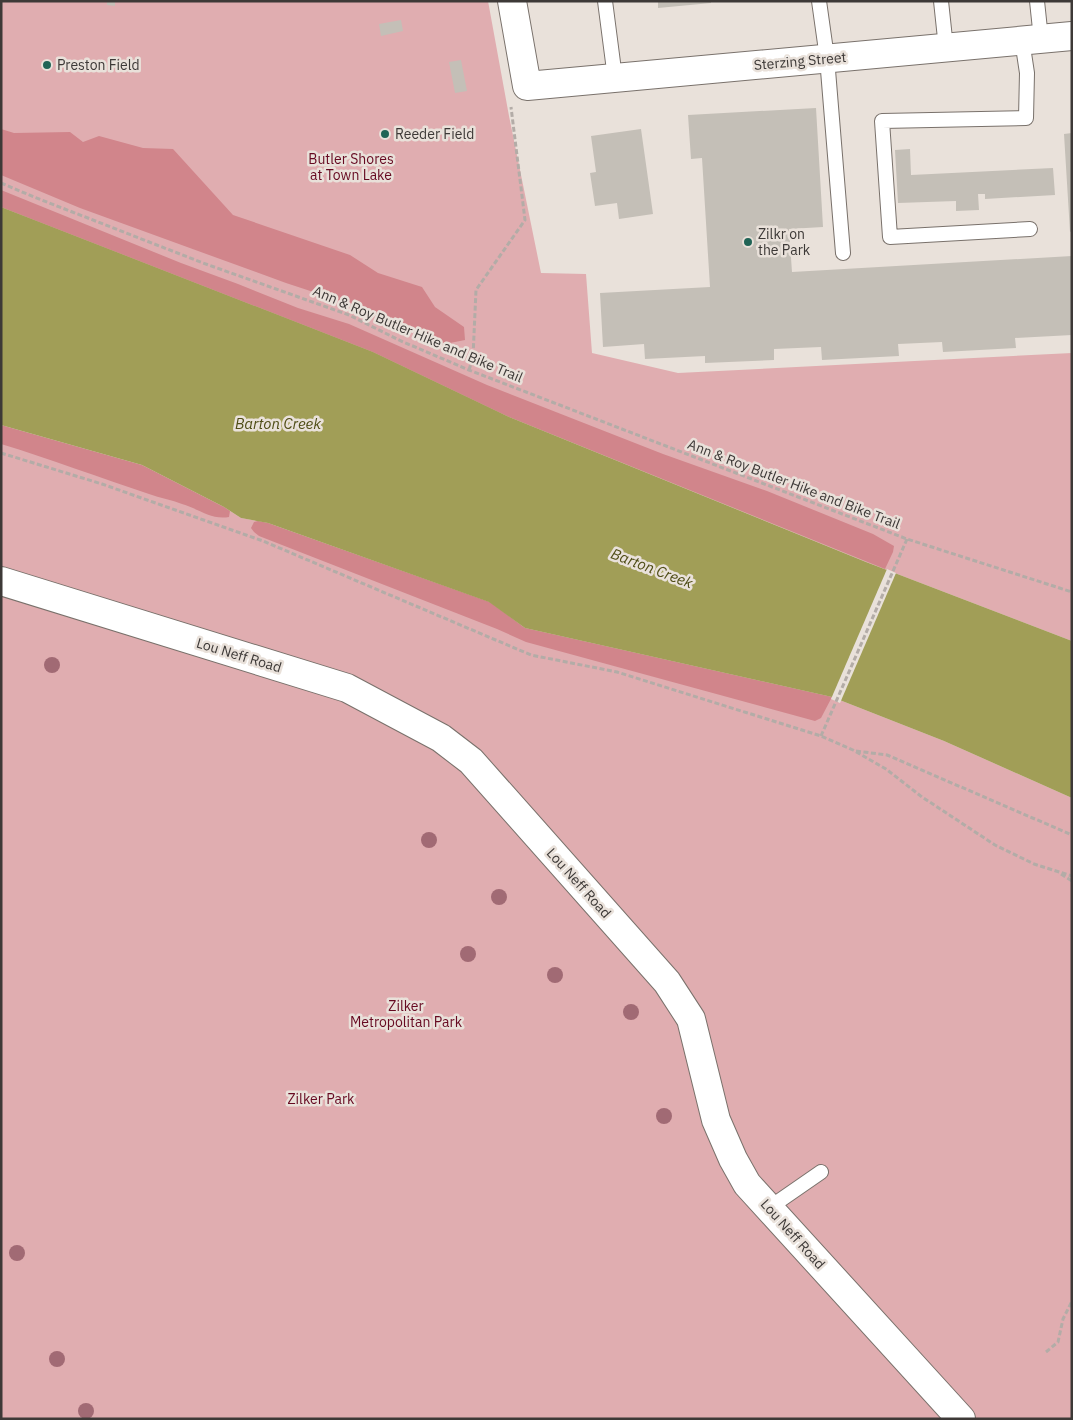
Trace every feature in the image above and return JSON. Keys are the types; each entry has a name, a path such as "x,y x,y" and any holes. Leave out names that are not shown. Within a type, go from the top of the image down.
{"street":[{"path":"512,1 519,93"},
{"name":"Sterzing Street","path":"519,93 615,78 1072,36"},
{"name":"Lou Neff Road","path":"1,581 347,688 441,738 471,761 667,982 691,1020 716,1120 733,1159 747,1184 961,1419"}],"lane":[{"path":"605,1 615,78"},
{"path":"819,1 827,58 843,253"},
{"path":"941,1 946,48"},
{"path":"1030,229 890,237 882,121 1026,118 1027,73 1037,1"},
{"path":"769,1208 821,1172"}],"path":[{"path":"470,370 473,357 476,290 525,220 519,93"},
{"name":"Ann & Roy Butler Hike and Bike Trail","path":"1,183 203,263 349,315 401,341 470,370 906,539 821,736"},
{"path":"1,453 102,484 263,541 531,655 617,672 821,736 853,750 886,769 922,797 995,845 1034,864 1072,876"},
{"path":"906,539 1072,592"},
{"path":"853,750 887,755 1072,835"},
{"path":"1056,871 1072,881"},
{"path":"1046,1352 1058,1342 1063,1319 1072,1301"}],"green space":[{"name":"Butler Shores at Town Lake","path":"1,1 488,1 541,273 586,274 592,353 678,373 1072,353 1072,641 866,562 1,207"},
{"name":"Zilker Metropolitan Park","path":"1,425 224,507 241,518 268,523 525,628 832,697 944,741 1072,798 1072,1419 1,1419"}],"shaded area":[{"path":"1,129 14,133 70,132 83,142 99,136 143,148 173,149 233,215 350,255 378,273 422,287 435,307 464,327 465,340 445,344 356,306 286,283 80,208 1,175"},
{"path":"1,190 181,263 298,308 349,324 487,385 663,454 767,491 873,534 894,546 893,552 885,569 507,416 373,352 1,207"},
{"path":"1,425 142,465 224,507 230,511 229,517 211,516 188,506 1,444"},
{"path":"258,521 490,602 525,628 832,697 821,718 815,721 526,642 259,536 251,528 254,522"}],"water":[{"name":"Barton Creek","path":"1,207 373,352 507,416 866,562 1072,641 1072,798 944,741 832,697 525,628 489,602 268,523 241,518 224,507 142,465 1,425"}],"pier":[{"path":"887,569 896,573 840,703 831,699"}],"building":[{"path":"107,1 115,1 115,6 107,5"},
{"path":"658,1 711,1 711,3 658,8"},
{"path":"401,20 403,31 381,36 379,24"},
{"path":"461,60 467,91 455,93 449,62"},
{"name":"Zilkr on the Park","path":"816,108 823,227 789,229 792,272 1072,256 1072,335 1015,338 1016,348 943,352 942,342 898,344 899,356 822,360 821,347 774,349 774,360 705,363 705,356 645,359 644,344 603,347 600,293 710,287 702,158 691,159 688,115"},
{"path":"641,129 653,214 619,219 617,203 595,206 590,173 596,172 591,136"},
{"path":"1072,133 1072,231 1070,232 1064,134"},
{"path":"910,149 911,175 1053,168 1055,195 985,199 985,194 978,194 979,210 956,211 956,201 898,203 895,150"}],"place":[{"name":"Preston Field","path":"47,65"},
{"name":"Reeder Field","path":"385,134"},
{"name":"Zilkr on the Park","path":"748,242"}],"park label":[{"name":"Zilker Park","path":"321,1099"}]}
